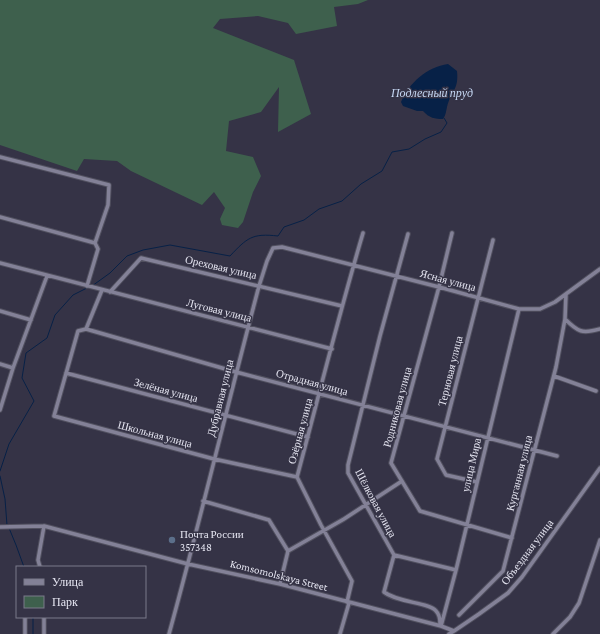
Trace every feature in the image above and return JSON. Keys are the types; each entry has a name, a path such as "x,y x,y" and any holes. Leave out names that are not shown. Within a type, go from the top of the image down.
{"street":[{"path":"0,157 109,185 108,205 95,243 98,249 87,286 0,263"},
{"path":"0,217 95,243"},
{"name":"Озёрная улица","path":"340,634 352,582 297,477 332,349 342,306 363,233"},
{"name":"Родниковая улица","path":"452,233 439,287 391,463 420,511 466,526 512,538"},
{"name":"Шёлковая улица","path":"408,234 398,276 380,336 348,465 348,473 394,555 456,570"},
{"name":"Терновая улица","path":"477,482 446,475 437,459 493,240"},
{"name":"Ясная улица","path":"282,247 398,276 519,309 540,309 555,302 600,269"},
{"name":"Дубравная улица","path":"169,634 259,286 273,248 282,247"},
{"name":"Ореховая улица","path":"110,292 141,258 342,306"},
{"path":"0,410 13,368 47,276"},
{"name":"Луговая улица","path":"87,286 332,349"},
{"path":"66,373 78,331 86,329 102,290"},
{"name":"Курганная улица","path":"459,614 503,571 554,376 565,319 566,294"},
{"name":"улица Мира","path":"440,626 456,570 519,309"},
{"path":"0,311 30,320"},
{"path":"565,319 574,329 585,332 600,329"},
{"name":"Отрадная улица","path":"86,329 236,372 557,456"},
{"path":"0,364 13,368"},
{"name":"Зелёная улица","path":"66,373 308,437"},
{"name":"Школьная улица","path":"66,373 54,416 214,459 297,477"},
{"path":"554,376 596,391"},
{"name":"Объездная улица","path":"449,634 508,593 600,468"},
{"path":"288,551 344,519 402,481"},
{"path":"204,501 269,520 288,551 280,584"},
{"path":"40,566 38,560 44,526"},
{"name":"Komsomolskaya Street","path":"0,527 44,526 188,564 280,584 454,631"},
{"path":"553,634 570,616 579,603 600,540"},
{"path":"394,555 384,592 389,596 400,600 431,607 439,616 440,626"},
{"path":"24,634 25,618"},
{"path":"44,618 44,634"}],"green space":[{"path":"0,0 368,0 358,4 334,7 337,26 296,34 288,23 258,16 220,19 213,28 294,60 311,114 278,132 279,87 261,112 229,121 226,151 253,157 261,176 253,192 243,222 238,228 222,225 220,219 225,208 214,192 202,205 131,171 117,161 84,159 77,171 0,145"}],"water":[{"name":"Подлесный пруд","path":"448,64 457,71 457,82 443,119 432,118 423,111 417,111 403,106 401,102 404,95 414,82 426,72"}],"waterway":[{"path":"92,286 110,273 127,256 143,250 170,245 230,256 251,238 262,235 278,236 284,227 304,220 319,209 342,201 361,184 382,171 392,152 409,149 425,139 441,132 447,123 444,118"},
{"path":"0,471 9,444 34,401 22,378 26,353 47,338 55,315 73,295 89,287"},
{"path":"0,476 5,499 7,525"},
{"path":"9,528 24,566"},
{"path":"33,618 33,634"}],"place":[{"name":"Почта России 357348","path":"172,540"}]}
